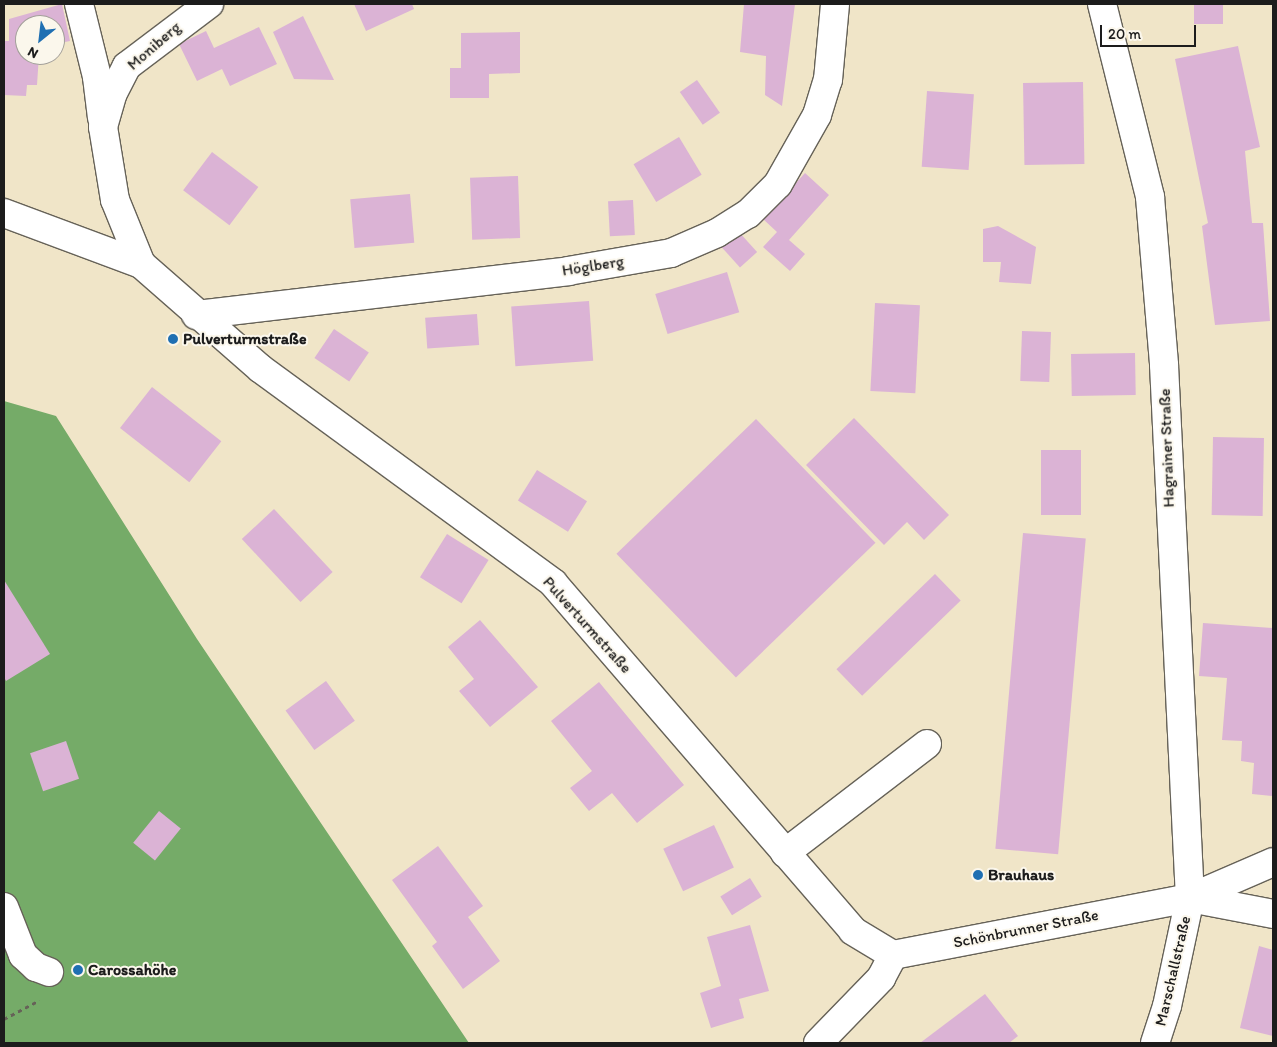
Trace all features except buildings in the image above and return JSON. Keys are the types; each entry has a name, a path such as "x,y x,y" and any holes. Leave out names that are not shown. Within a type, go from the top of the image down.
{"street":[{"name":"Moniberg","path":"79,4 97,77 103,127 116,200 141,264"},
{"name":"Moniberg","path":"103,127 112,93 127,66 209,4"},
{"name":"Höglberg","path":"196,315 568,270 671,253 717,233 748,214 778,184 817,115 828,80 835,4"},
{"name":"Hagrainer Straße","path":"1102,4 1150,197 1164,365 1190,898"},
{"name":"Pulverturmstraße","path":"4,213 141,264 196,315 268,375 553,583 853,931 893,955"},
{"path":"785,852 927,744"},
{"path":"1190,898 1273,862"},
{"name":"Schönbrunner Straße","path":"893,955 1190,898 1273,914"},
{"name":"Marschallstraße","path":"1155,1043 1167,1006 1190,898"},
{"path":"4,907 23,955 48,984"},
{"path":"818,1043 881,978 893,955"}],"path":[{"path":"4,1019 48,984"}],"green space":[{"path":"4,401 56,416 197,639 469,1043 4,1043"}],"place":[{"name":"Pulverturmstraße","path":"173,339"},
{"name":"Brauhaus","path":"978,875"},
{"name":"Carossahöhe","path":"78,970"}]}
